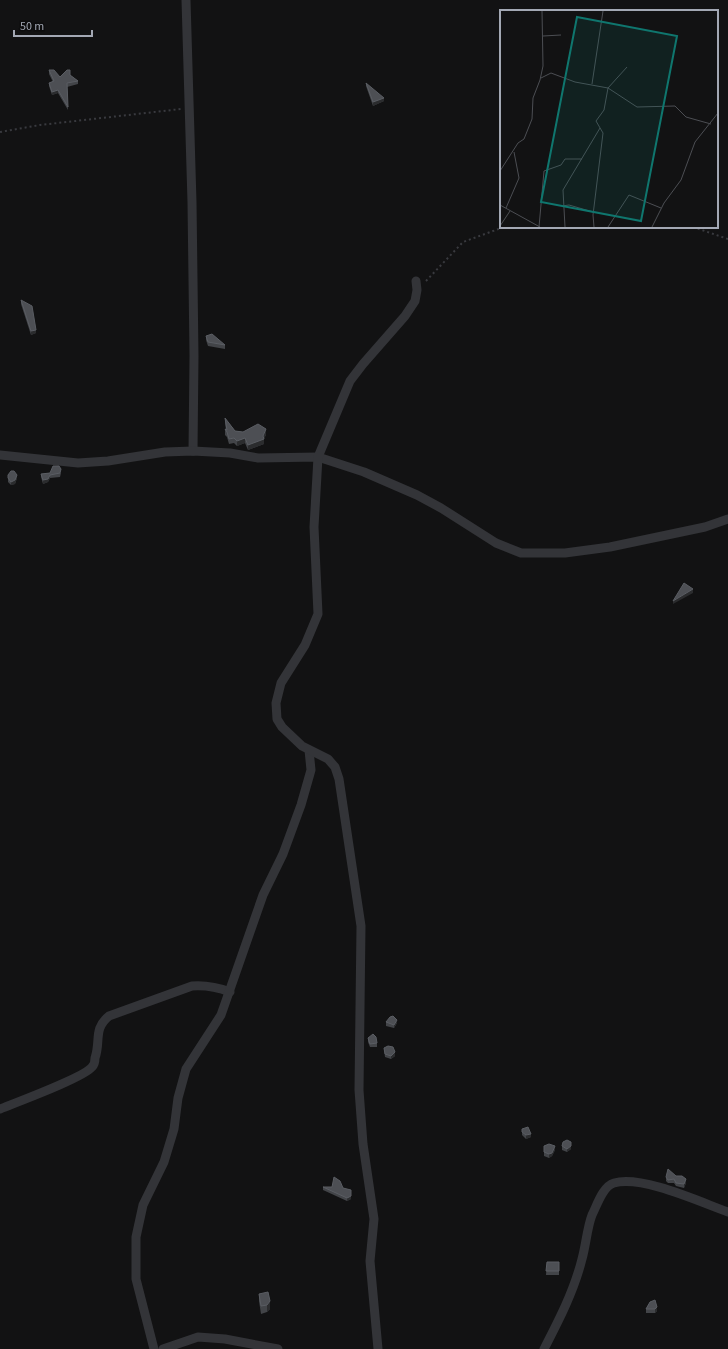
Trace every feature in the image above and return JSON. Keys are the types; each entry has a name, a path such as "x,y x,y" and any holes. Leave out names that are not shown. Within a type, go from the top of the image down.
{"street":[{"path":"186,0 194,318 193,451"},
{"path":"378,1349 370,1261 374,1219 363,1144 359,1090 361,926 339,779 335,767 328,759 302,746 282,727 277,719 276,703 281,683 305,645 318,614 314,527 318,457 350,381 405,316 415,301 416,286"},
{"path":"0,455 78,462 108,461 165,452 193,451 230,453 258,458 318,457 364,472 417,495 442,508 496,543 521,552 565,553 596,549 643,541 728,519"},
{"path":"154,1349 136,1280 136,1237 143,1205 164,1162 174,1129 178,1098 186,1069 221,1015 263,895 283,854 301,805 311,770 309,750"},
{"path":"0,1109 79,1076 93,1067 98,1050 98,1031 102,1022 109,1016 192,986 211,986 230,992"},
{"path":"544,1349 563,1313 582,1260 592,1216 604,1190 612,1183 626,1181 643,1183 728,1212"},
{"path":"163,1349 198,1337 225,1339 278,1349"}],"path":[{"path":"0,132 40,125 189,108"},
{"path":"416,286 463,242 501,228"},
{"path":"696,228 728,239"}],"building":[{"path":"49,70 54,70 60,77 67,70 70,70 70,75 78,81 67,83 68,107 58,90 52,92 49,83 54,81"},
{"path":"366,83 384,98 373,102"},
{"path":"21,300 32,306 36,330 31,331"},
{"path":"212,334 225,345 208,342 206,336"},
{"path":"225,418 235,431 243,432 258,424 266,429 263,436 264,439 248,445 245,438 237,441 234,438 229,439 225,429 227,430"},
{"path":"53,466 59,466 61,469 60,473 50,475 48,479 43,480 41,474 50,473"},
{"path":"11,471 14,471 17,475 15,480 11,482 8,475"},
{"path":"684,583 693,589 673,601"},
{"path":"393,1016 397,1020 394,1025 386,1022 390,1017"},
{"path":"373,1034 376,1037 377,1043 370,1044 368,1038"},
{"path":"388,1046 393,1047 395,1052 391,1056 385,1054 384,1048"},
{"path":"528,1127 531,1134 526,1135 522,1132 522,1129"},
{"path":"567,1140 571,1142 571,1146 567,1149 562,1146 563,1142"},
{"path":"549,1144 555,1146 552,1153 549,1154 544,1152 544,1146"},
{"path":"668,1169 676,1176 682,1176 686,1179 684,1184 676,1183 674,1179 668,1180 666,1177"},
{"path":"334,1177 340,1181 343,1188 351,1190 351,1196 347,1198 323,1187 332,1187"},
{"path":"547,1262 559,1262 559,1271 546,1271"},
{"path":"268,1292 270,1301 267,1305 261,1306 259,1294"},
{"path":"655,1300 657,1307 655,1309 646,1309 650,1302"}]}
